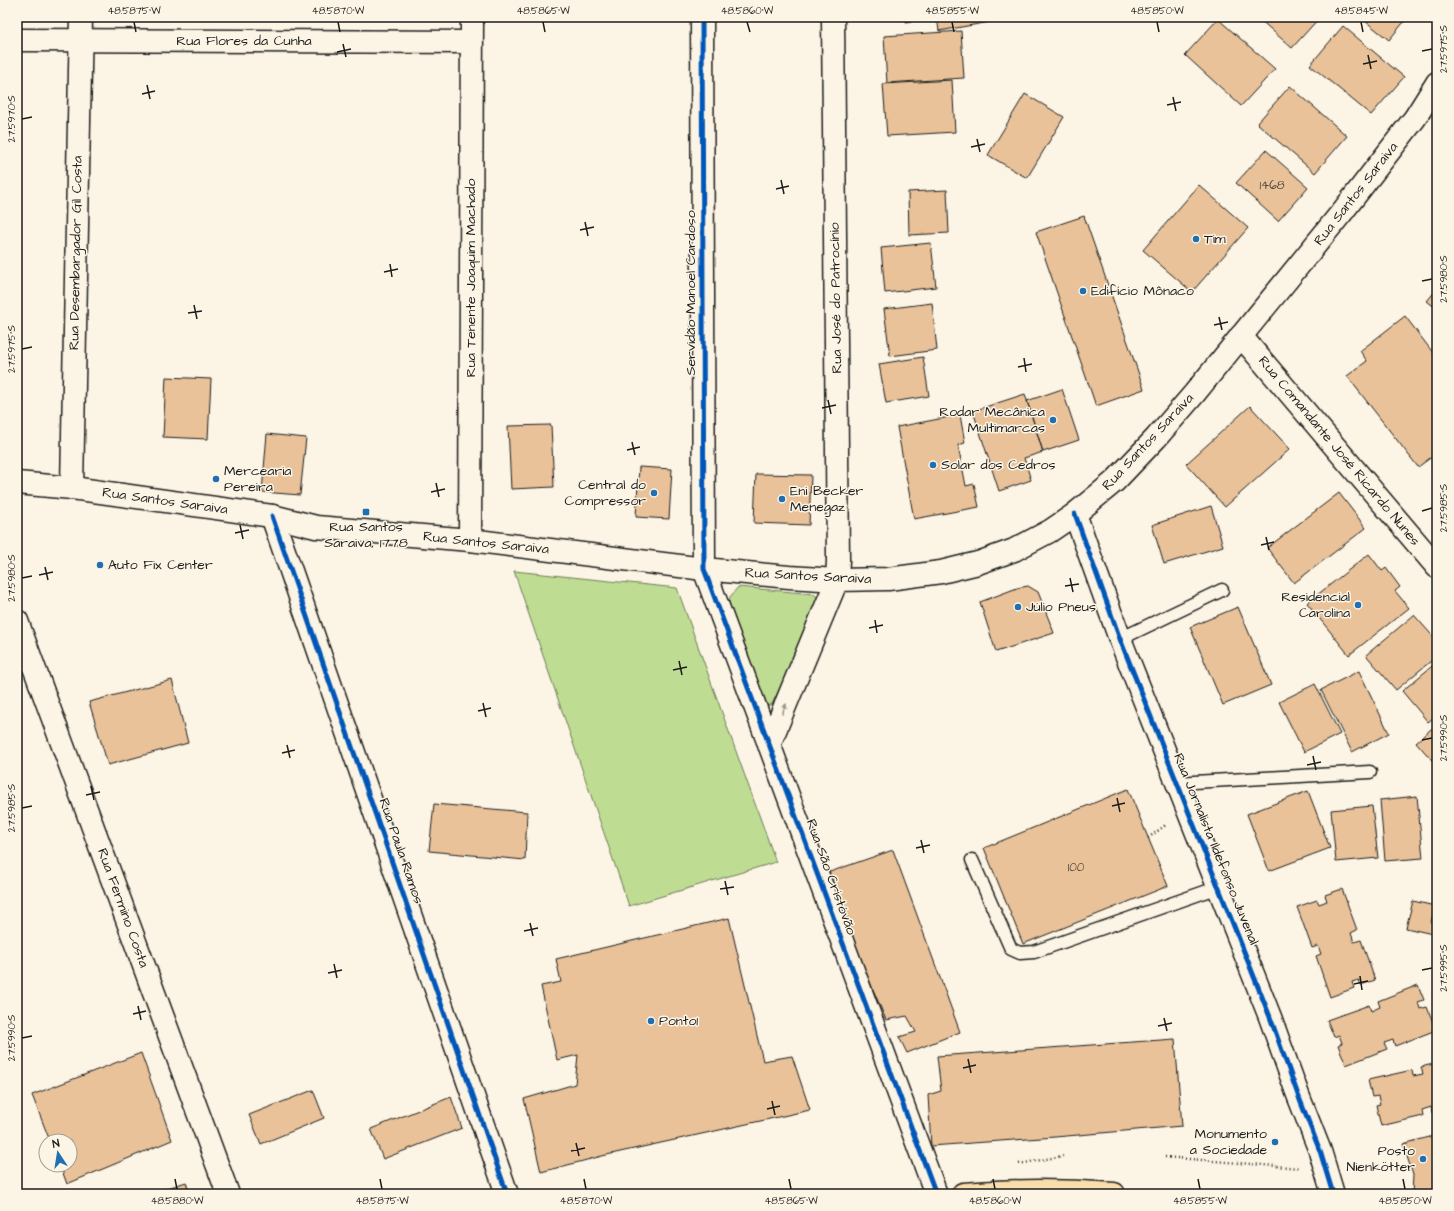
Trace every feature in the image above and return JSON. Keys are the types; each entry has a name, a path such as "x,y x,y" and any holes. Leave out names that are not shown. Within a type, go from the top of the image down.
{"main road":[{"path":"963,1194 1090,1192 1114,1194"}],"street":[{"name":"Rua Desembargador Gil Costa","path":"72,488 80,17"},
{"name":"Rua Tenente Joaquim Machado","path":"470,540 472,17"},
{"name":"Servidão Manoel Cardoso","path":"702,17 704,569"},
{"name":"Rua José do Patrocínio","path":"833,17 837,580"},
{"name":"Rua Flores da Cunha","path":"17,40 471,42"},
{"name":"Rua Santos Saraiva","path":"17,483 72,488 272,516 316,526 470,540 704,569 788,577 837,580 888,579 941,572 978,563 1014,550 1050,531 1075,514 1116,481 1194,394 1378,168 1435,91"},
{"name":"Rua Comandante José Ricardo Nunes","path":"1241,336 1437,567"},
{"name":"Rua Jornalista Ildefonso Juvenal","path":"1075,514 1120,639 1176,783 1270,1016 1320,1151 1333,1194"},
{"name":"Rua Paula Ramos","path":"272,516 507,1194"},
{"name":"Rua São Cristóvão","path":"704,569 936,1194"},
{"path":"769,745 837,580"},
{"name":"Rua Fermino Costa","path":"17,622 228,1194"}],"lane":[{"path":"1120,639 1222,590"},
{"path":"1176,783 1370,772"},
{"path":"972,860 1011,948 1020,953 1034,952 1219,887"}],"path":[{"path":"1165,1157 1300,1168"}],"green space":[{"path":"514,571 677,588 776,862 629,906"},
{"path":"738,587 814,594 820,601 820,609 772,704 763,708 728,608 730,597"}],"building":[{"path":"905,17 937,17 906,22"},
{"path":"937,17 989,17 990,22 939,31"},
{"path":"1257,17 1320,17 1292,48"},
{"path":"1360,17 1408,17 1389,40"},
{"path":"1218,19 1275,69 1241,106 1185,55"},
{"path":"1343,26 1404,77 1371,115 1310,65"},
{"path":"961,31 964,78 887,83 884,36"},
{"path":"952,80 955,132 887,136 883,84"},
{"path":"1290,86 1347,136 1315,173 1257,123"},
{"path":"1025,94 1064,117 1027,178 988,155"},
{"path":"1266,150 1308,187 1278,221 1236,183"},
{"name":"Tim","path":"1199,185 1248,228 1192,292 1143,250"},
{"path":"947,190 949,233 909,235 908,192"},
{"name":"Edifício Mônaco","path":"1084,216 1144,389 1096,406 1036,232"},
{"path":"931,243 936,287 885,293 881,248"},
{"path":"1437,289 1437,309 1427,301"},
{"path":"932,303 937,350 890,356 884,309"},
{"path":"1405,316 1437,358 1437,453 1418,467 1347,376 1367,361 1360,351"},
{"path":"923,357 929,396 886,403 879,364"},
{"path":"166,377 211,379 208,439 163,437"},
{"name":"Rodar Mecânica Multimarcas","path":"1062,389 1079,440 1043,452 1027,401"},
{"path":"1025,394 1043,452 1024,458 1031,480 999,491 973,411"},
{"path":"1250,406 1290,449 1225,507 1186,464"},
{"name":"Solar dos Cedros","path":"960,415 965,443 958,445 966,486 974,484 979,507 914,519 897,427"},
{"path":"551,425 554,487 511,489 508,426"},
{"path":"267,434 306,438 300,495 262,492"},
{"name":"Central do Compressor","path":"639,467 672,469 669,519 636,517"},
{"name":"Eni Becker Menegaz","path":"756,474 811,475 809,525 754,523"},
{"path":"1339,493 1366,528 1294,583 1267,548"},
{"path":"1211,506 1223,546 1164,564 1152,525"},
{"name":"Residencial Carolina","path":"1369,554 1382,571 1386,568 1400,587 1395,591 1409,608 1349,655 1307,603"},
{"path":"1028,586 1038,592 1054,633 996,652 980,602 1017,588"},
{"path":"1238,607 1271,685 1223,705 1190,627"},
{"path":"1414,615 1437,641 1437,656 1396,690 1366,655"},
{"path":"1437,662 1437,715 1428,722 1402,691"},
{"path":"1359,671 1389,733 1352,752 1321,690"},
{"path":"172,680 188,743 108,765 89,702"},
{"path":"1315,684 1340,734 1304,752 1279,702"},
{"path":"1437,724 1437,766 1416,742"},
{"path":"1128,789 1168,886 1023,944 984,848"},
{"path":"1308,791 1330,848 1269,871 1247,814"},
{"path":"1417,796 1423,858 1385,861 1380,800"},
{"path":"434,804 527,812 525,860 429,851"},
{"path":"1372,806 1378,858 1336,862 1331,810"},
{"path":"893,850 960,1032 907,1053 899,1037 916,1032 907,1016 886,1020 824,874"},
{"path":"1342,889 1357,930 1351,933 1354,942 1361,940 1375,980 1361,985 1359,980 1352,982 1354,988 1330,997 1316,956 1321,954 1318,946 1312,948 1297,907 1317,900 1319,904 1327,901 1325,895"},
{"path":"1413,901 1435,906 1431,922 1437,923 1437,935 1406,928"},
{"name":"Ponto1","path":"729,918 763,1061 792,1056 810,1110 602,1156 541,1172 524,1099 575,1084 578,1055 557,1060 541,986 561,982 556,959"},
{"path":"1418,985 1424,1000 1418,1002 1420,1009 1427,1007 1436,1030 1395,1046 1393,1040 1384,1043 1387,1049 1346,1065 1338,1045 1342,1043 1339,1035 1334,1037 1327,1020 1369,1005 1371,1011 1380,1007 1378,1001"},
{"path":"1175,1039 1182,1126 931,1146 928,1095 941,1091 937,1056"},
{"path":"141,1053 172,1140 67,1184 63,1173 78,1173 78,1133 47,1133 32,1095"},
{"path":"1437,1063 1437,1112 1432,1113 1431,1107 1422,1110 1423,1116 1381,1126 1376,1105 1380,1104 1378,1096 1372,1097 1368,1080 1412,1070 1413,1076 1423,1074 1421,1067"},
{"path":"313,1090 324,1118 261,1144 249,1115"},
{"path":"451,1097 462,1128 383,1159 371,1129"},
{"name":"Posto Nienkötter","path":"1437,1135 1437,1194 1412,1194 1413,1175 1403,1144"},
{"path":"186,1182 190,1194 149,1194"}],"cycle path":[{"path":"702,17 704,569 936,1194"},
{"path":"1075,514 1120,639 1270,1017 1320,1151 1333,1194"},
{"path":"272,516 507,1194"}],"place":[{"name":"Tim","path":"1196,239"},
{"name":"Edifício Mônaco","path":"1083,291"},
{"name":"Rodar Mecânica Multimarcas","path":"1053,420"},
{"name":"Solar dos Cedros","path":"933,465"},
{"name":"Mercearia Pereira","path":"216,479"},
{"name":"Central do Compressor","path":"654,493"},
{"name":"Eni Becker Menegaz","path":"782,499"},
{"name":"Rua Santos Saraiva, 1778","path":"366,512"},
{"name":"Auto Fix Center","path":"100,565"},
{"name":"Residencial Carolina","path":"1358,605"},
{"name":"Júlio Pneus","path":"1018,607"},
{"name":"Ponto1","path":"651,1021"},
{"name":"Monumento a Sociedade","path":"1275,1142"},
{"name":"Posto Nienkötter","path":"1423,1159"}]}
